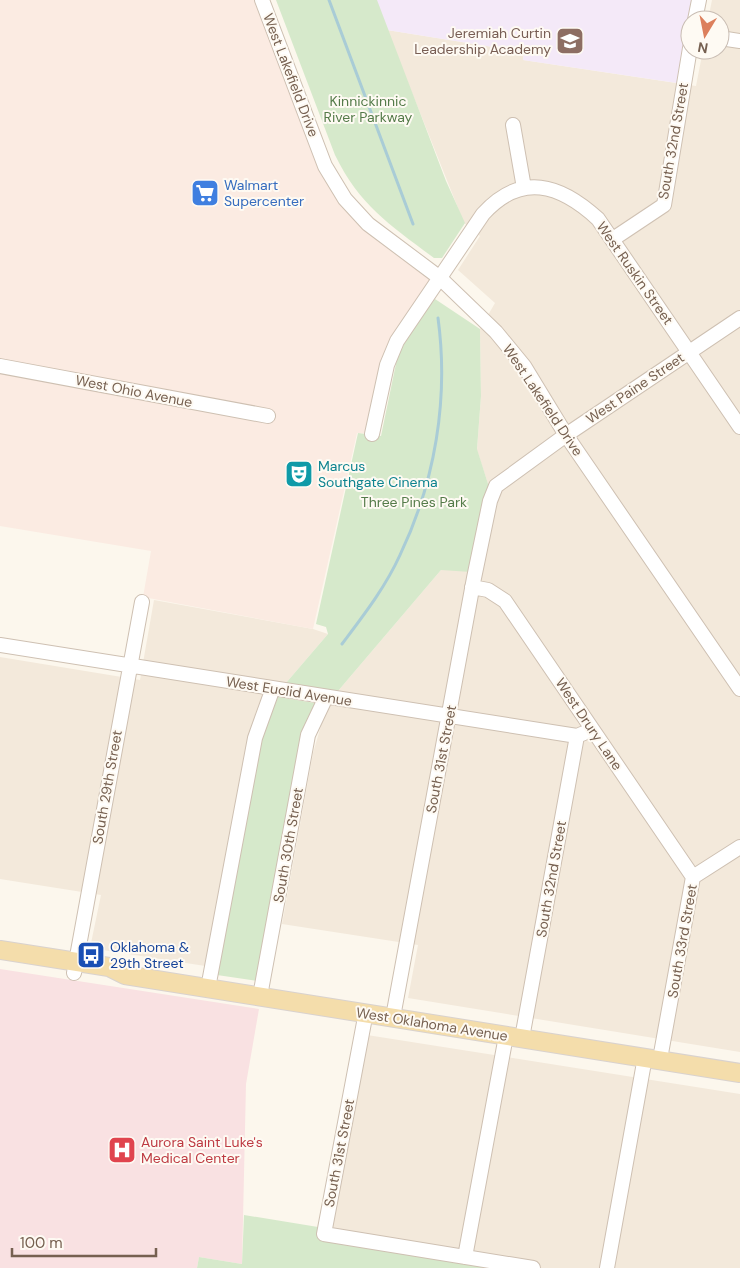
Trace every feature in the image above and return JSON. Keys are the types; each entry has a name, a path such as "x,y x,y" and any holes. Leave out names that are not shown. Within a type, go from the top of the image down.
{"main road":[{"name":"West Oklahoma Avenue","path":"0,950 75,968"},
{"name":"West Oklahoma Avenue","path":"0,962 75,968 109,967 125,975 740,1073"}],"street":[{"name":"West Lakefield Drive","path":"262,0 325,166 345,199 368,224 440,278 496,332 524,366 566,435 740,689"},
{"name":"South 32nd Street","path":"613,239 664,205 688,60"},
{"path":"513,125 524,188"},
{"name":"West Ruskin Street","path":"440,278 474,225 495,201 524,188 550,188 572,196 598,219 613,239 740,427"},
{"path":"372,434 387,365 398,341 440,278"},
{"name":"West Paine Street","path":"490,501 496,486 503,479 740,318"},
{"name":"West Ohio Avenue","path":"0,366 268,416"},
{"name":"South 31st Street","path":"393,1017 472,587 490,501"},
{"name":"West Drury Lane","path":"472,587 488,590 505,600 693,877"},
{"name":"South 29th Street","path":"75,968 142,602"},
{"name":"West Euclid Avenue","path":"0,645 577,736"},
{"path":"208,988 255,738 273,688"},
{"name":"South 30th Street","path":"260,996 308,735 326,696"},
{"path":"577,736 592,728"},
{"name":"South 32nd Street","path":"465,1257 514,1037 577,736"},
{"name":"South 33rd Street","path":"607,1268 693,877 740,847"},
{"name":"South 31st Street","path":"366,1012 324,1234 465,1257"},
{"path":"465,1257 533,1268"}],"shaded area":[{"path":"0,0 262,0 345,199 440,278 397,341 372,434 357,433 313,629 143,597 151,551 0,526"},
{"name":"Jeremiah Curtin Leadership Academy","path":"375,0 692,0 690,10 680,10 681,60 677,83 523,60 524,52 387,30"},
{"path":"712,0 740,0 740,1052 408,998 418,945 282,924 313,753 325,712 338,691 441,570 489,487 477,450 481,396 480,329 495,303 458,270 480,236 464,223 387,30 524,52 523,60 696,86 701,60 730,60 730,10 710,10"},
{"path":"154,600 313,629 328,634 286,683 261,738 218,968 90,948 101,895 0,879 0,657 140,680"},
{"name":"Aurora Saint Luke's Medical Center","path":"0,969 259,1009 246,1084 242,1264 199,1257 197,1268 0,1268"},
{"path":"367,1035 740,1094 740,1268 491,1268 329,1242"}],"green space":[{"name":"Kinnickinnic River Parkway","path":"276,0 377,0 446,181 465,223 442,258 434,258 377,213 355,188 345,173 335,155"},
{"name":"Three Pines Park","path":"435,299 480,329 481,396 477,449 489,487 471,572 441,570 338,691 286,683 328,634 326,627 316,624 358,433 381,436 398,354 418,321"},
{"path":"278,697 315,703 302,732 257,981 217,975 261,738"},
{"path":"244,1215 318,1227 321,1238 491,1268 197,1268 199,1257 242,1264"}],"waterway":[{"path":"329,0 413,224"},
{"path":"342,644 388,579 412,527 422,499 436,440 440,409 442,379 438,318"}],"place":[{"name":"Jeremiah Curtin Leadership Academy","path":"570,41"},
{"name":"Walmart Supercenter","path":"205,193"},
{"name":"Marcus Southgate Cinema","path":"299,474"},
{"name":"Oklahoma & 29th Street","path":"91,955"},
{"name":"Aurora Saint Luke's Medical Center","path":"122,1150"}]}
